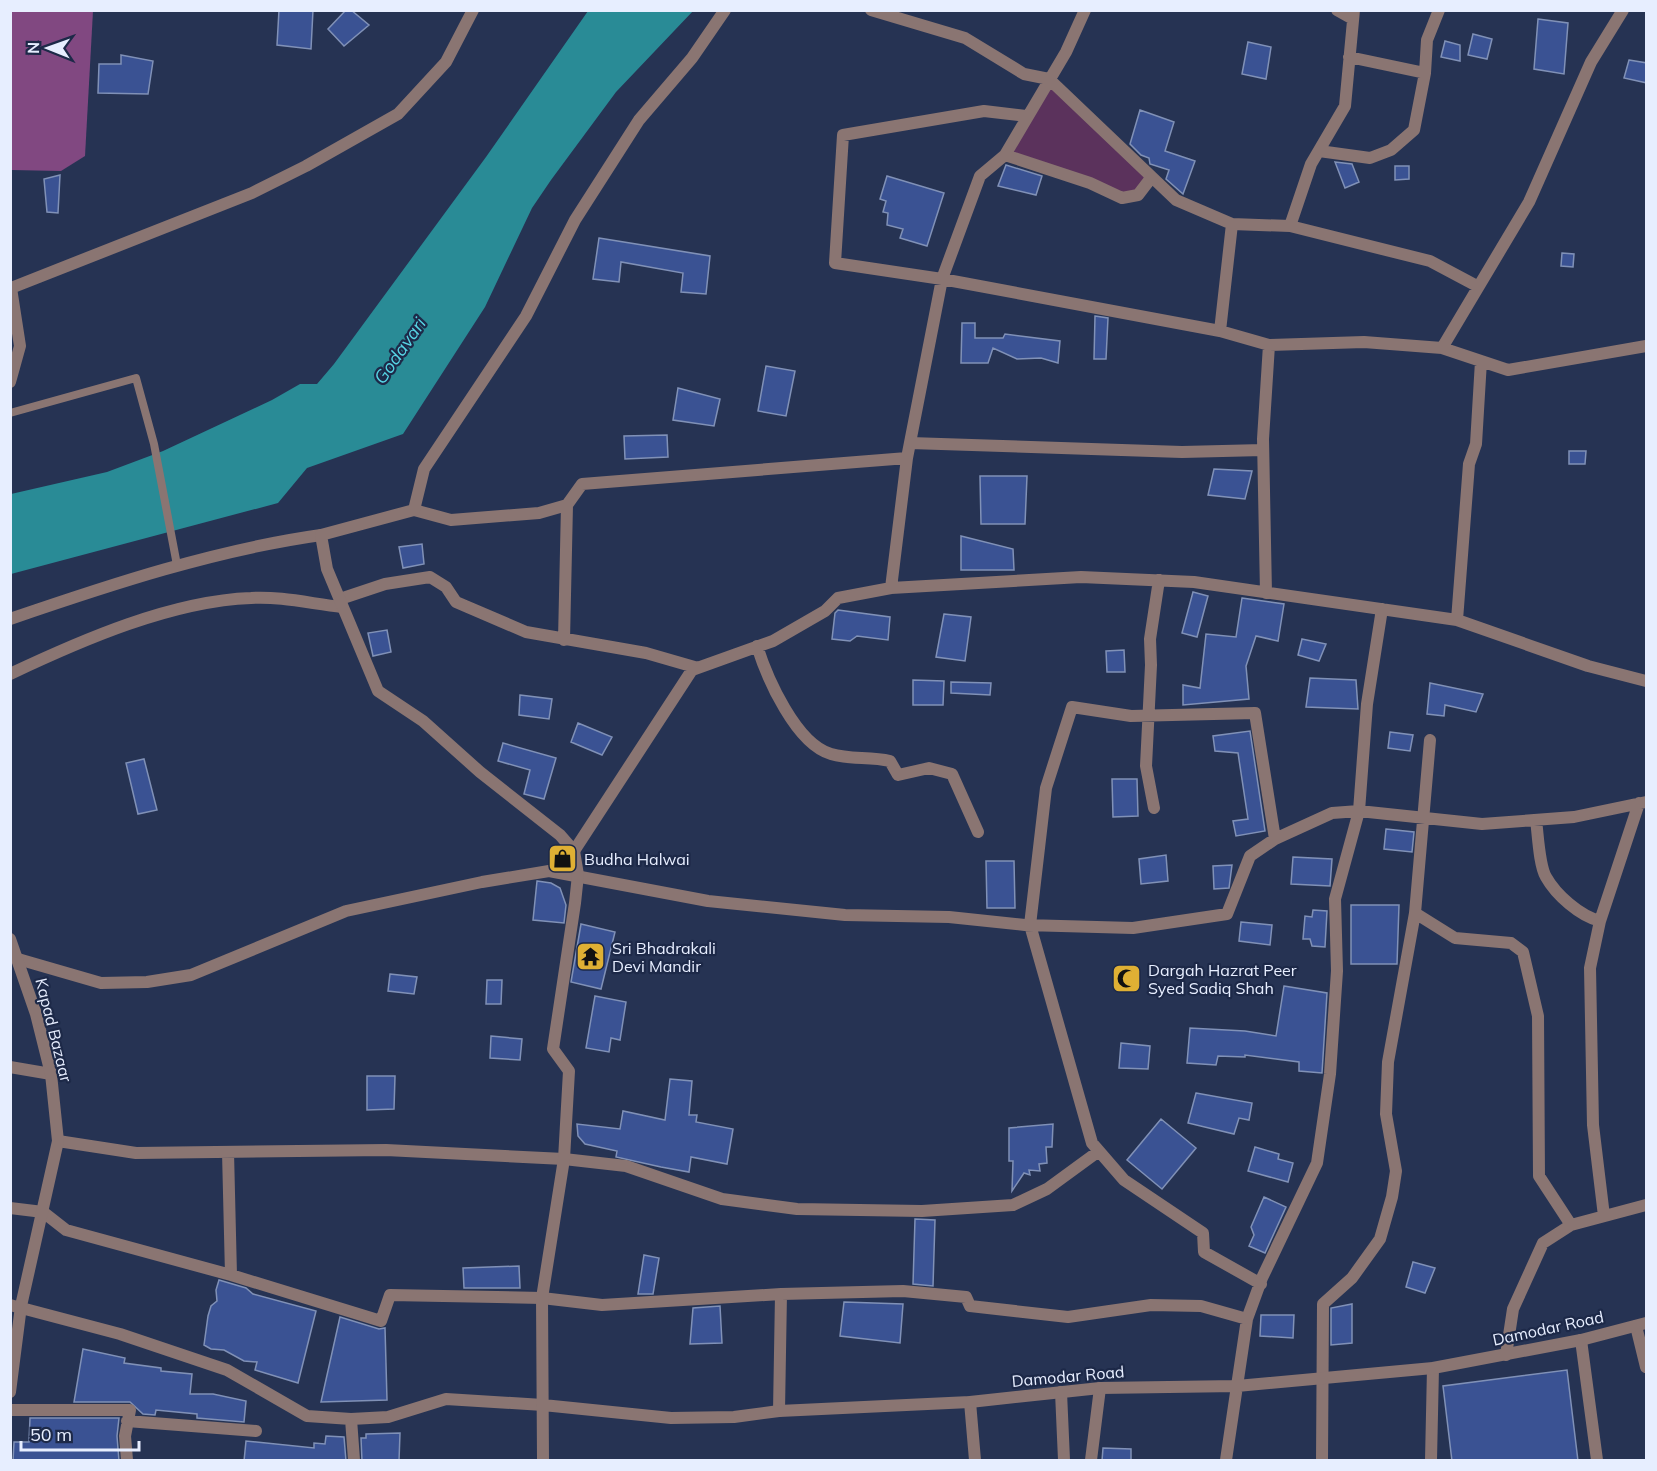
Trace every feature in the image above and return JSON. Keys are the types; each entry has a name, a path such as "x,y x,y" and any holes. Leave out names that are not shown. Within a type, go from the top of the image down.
{"street":[{"path":"10,382 20,346 11,287 252,194 398,114 446,62 473,10"},
{"path":"414,510 424,469 526,316 575,220 639,120 692,58 724,10"},
{"path":"871,10 964,38 1024,74 1049,79 1176,200 1232,224 1290,226 1430,261 1476,286"},
{"path":"891,588 907,458 942,279 980,176 1005,155 1026,116 1066,52 1085,10"},
{"path":"1290,226 1311,164 1345,106 1353,15 1337,10"},
{"path":"1319,151 1370,158 1391,150 1414,130 1425,73 1427,40 1439,10"},
{"path":"1442,348 1476,286 1529,202 1591,62 1623,10"},
{"path":"1349,57 1425,73"},
{"path":"1026,116 984,111 843,135 836,263 942,279 1220,331 1269,345 1364,342 1442,348 1508,370 1647,346"},
{"path":"1005,155 1090,183 1122,198 1138,195 1151,178"},
{"path":"1220,331 1232,224"},
{"path":"1266,593 1263,450 1269,345"},
{"path":"1457,620 1469,464 1476,444 1481,361"},
{"path":"910,443 1182,452 1263,450"},
{"path":"564,640 567,505 582,484 907,458"},
{"path":"10,619 177,565 257,546 321,535 414,510 451,520 539,513 567,505"},
{"path":"321,535 327,568 378,691 423,721 480,772 560,836 574,851 578,875 552,1049 569,1071 564,1160 542,1298 543,1461"},
{"path":"10,674 83,640 201,603 252,598 341,603 385,584 430,577 446,587 456,602 526,632 646,653 698,668"},
{"path":"574,851 692,670 773,641 825,611 838,598 891,588 1081,577 1194,582 1457,620 1588,666 1647,681"},
{"path":"1154,808 1146,766 1150,639 1159,580"},
{"path":"1226,1461 1247,1319 1317,1163 1330,1074 1337,971 1335,899 1359,811 1367,704 1382,609"},
{"path":"757,646 768,680 808,738 828,753 846,758 876,757 890,760 898,774 929,768 952,774 978,832"},
{"path":"1261,1284 1204,1252 1203,1233 1124,1180 1092,1143 1030,925 1046,788 1072,707 1131,716 1255,713 1275,839"},
{"path":"1320,1459 1323,1304 1352,1278 1380,1239 1392,1197 1395,1171 1386,1114 1388,1062 1415,913 1430,740"},
{"path":"18,959 101,982 147,982 190,975 346,911 482,882 549,871 708,901 845,915 949,917 1030,925 1133,928 1227,914 1250,856 1275,839 1332,813 1359,811 1482,824 1574,817 1643,802"},
{"path":"1604,1216 1593,1125 1590,968 1600,921 1643,802"},
{"path":"1536,820 1545,875 1567,900 1590,918 1600,921"},
{"path":"1415,913 1455,938 1511,944 1523,952 1538,1016 1539,1176 1571,1225"},
{"name":"Kapad Bazaar","path":"10,939 36,1014 51,1074 58,1141 43,1212 16,1305 10,1392"},
{"path":"10,1067 51,1074"},
{"path":"58,1141 136,1153 386,1150 564,1160 626,1166 722,1199 797,1209 922,1211 1013,1205 1047,1189 1099,1151"},
{"path":"228,1152 231,1275"},
{"path":"1506,1355 1513,1309 1543,1244 1571,1225 1647,1204"},
{"path":"10,1209 43,1212 66,1230 231,1275 381,1321 390,1295 542,1298 602,1305 781,1294 918,1291 966,1297 970,1306 1068,1317 1151,1305 1201,1306 1247,1319"},
{"path":"779,1411 781,1294"},
{"name":"Damodar Road","path":"16,1305 120,1334 227,1370 307,1416 351,1419 388,1417 446,1399 671,1418 734,1417 779,1411 970,1402 1100,1388 1237,1386 1433,1368 1581,1340 1642,1324"},
{"path":"1642,1324 1647,1366"},
{"path":"1581,1340 1597,1461"},
{"path":"1431,1461 1433,1368"},
{"path":"1091,1461 1100,1388"},
{"path":"1061,1392 1064,1461"},
{"path":"970,1402 975,1461"},
{"path":"10,1410 130,1410 125,1436 127,1461"},
{"path":"351,1419 354,1461"},
{"path":"127,1421 256,1431"}],"lane":[{"path":"10,413 136,378 154,444 177,565"}],"shaded area":[{"path":"11,10 93,11 85,156 61,171 11,170"},
{"path":"1049,86 1145,177 1136,191 1121,193 1010,153"}],"water":[{"name":"Godavari","path":"588,11 693,11 616,92 551,180 532,208 485,307 403,434 307,468 278,503 11,574 11,494 107,472 163,451 272,400 300,384 317,384 486,157"}],"building":[{"path":"279,10 313,10 311,49 277,45"},
{"path":"346,10 351,10 369,25 344,46 328,29"},
{"path":"1538,19 1568,23 1564,74 1534,69"},
{"path":"1473,34 1492,39 1487,59 1468,55"},
{"path":"1445,41 1460,45 1460,61 1441,57"},
{"path":"1248,42 1271,47 1266,79 1242,74"},
{"path":"121,55 153,61 148,94 98,93 99,64 121,64"},
{"path":"1629,60 1647,63 1647,83 1624,78"},
{"path":"1140,110 1174,122 1165,151 1195,161 1183,194 1166,179 1169,170 1150,164 1149,158 1141,155 1130,144"},
{"path":"1335,162 1352,164 1359,182 1345,188"},
{"path":"1006,165 1042,176 1036,195 998,186"},
{"path":"1395,166 1409,166 1409,179 1395,180"},
{"path":"60,175 58,213 47,212 44,179"},
{"path":"887,176 944,193 927,246 900,238 903,229 887,225 888,213 883,212 886,201 880,199"},
{"path":"599,238 710,256 706,294 681,292 683,273 621,262 619,282 593,279"},
{"path":"1562,253 1574,254 1573,267 1561,266"},
{"path":"1095,316 1108,318 1106,359 1094,359"},
{"path":"962,323 975,323 975,338 1003,338 1005,334 1060,341 1058,363 1041,358 1017,359 993,348 988,363 961,363"},
{"path":"766,366 795,371 786,416 758,411"},
{"path":"678,388 720,399 714,426 673,420"},
{"path":"667,435 668,457 625,459 624,436"},
{"path":"1569,451 1586,451 1585,464 1569,464"},
{"path":"1214,469 1252,471 1245,499 1208,495"},
{"path":"980,476 1027,476 1025,524 981,524"},
{"path":"961,536 1013,549 1014,570 961,570"},
{"path":"422,544 424,564 403,568 399,547"},
{"path":"1193,592 1208,596 1197,637 1182,633"},
{"path":"1242,598 1284,604 1278,641 1256,636 1246,666 1249,699 1183,705 1183,685 1200,688 1206,634 1236,637"},
{"path":"838,610 890,617 888,640 857,636 850,641 832,639 835,613"},
{"path":"944,614 971,617 965,661 936,657"},
{"path":"387,630 391,652 373,656 368,633"},
{"path":"1302,639 1326,644 1319,661 1298,655"},
{"path":"1124,650 1125,672 1107,672 1106,651"},
{"path":"1310,678 1356,680 1358,709 1306,707"},
{"path":"913,680 944,681 943,705 913,705"},
{"path":"951,682 991,683 990,695 951,693"},
{"path":"1430,683 1483,694 1476,712 1445,705 1444,716 1427,714"},
{"path":"520,695 552,699 549,719 519,715"},
{"path":"578,723 612,737 602,755 571,742"},
{"path":"1250,731 1265,831 1236,836 1233,821 1248,819 1238,753 1215,751 1213,736"},
{"path":"1390,732 1413,735 1410,751 1388,748"},
{"path":"503,743 556,758 544,799 524,794 530,770 498,761"},
{"path":"144,759 157,810 138,814 126,763"},
{"path":"1112,779 1137,779 1138,816 1113,817"},
{"path":"1386,829 1414,832 1412,852 1384,849"},
{"path":"1166,855 1168,881 1141,884 1139,859"},
{"path":"1293,857 1332,859 1330,886 1291,884"},
{"path":"986,861 1014,861 1015,908 987,908"},
{"path":"1232,865 1229,888 1214,889 1213,866"},
{"path":"537,881 551,883 560,888 566,905 564,923 533,920"},
{"path":"1351,905 1399,905 1397,964 1351,964"},
{"path":"1313,910 1327,911 1325,947 1312,946 1310,939 1303,939 1305,916 1312,917"},
{"path":"1241,922 1272,925 1270,945 1239,941"},
{"name":"Sri Bhadrakali Devi Mandir","path":"581,924 615,932 601,989 571,982"},
{"path":"390,974 417,977 414,994 388,991"},
{"path":"487,980 502,980 501,1004 486,1004"},
{"path":"1284,986 1327,993 1322,1073 1299,1071 1299,1062 1245,1055 1245,1057 1218,1056 1216,1065 1187,1063 1190,1028 1245,1031 1276,1036"},
{"path":"595,996 626,1002 620,1040 611,1038 609,1052 586,1048"},
{"path":"491,1036 522,1039 520,1060 490,1058"},
{"path":"1121,1043 1150,1046 1148,1069 1119,1068"},
{"path":"367,1076 395,1076 394,1109 367,1110"},
{"path":"670,1079 692,1081 689,1115 697,1115 696,1122 733,1129 727,1164 691,1157 689,1172 661,1167 616,1157 617,1151 585,1144 578,1136 577,1124 620,1129 623,1111 665,1120"},
{"path":"1196,1093 1252,1103 1249,1120 1239,1118 1234,1134 1188,1123"},
{"path":"1161,1119 1196,1148 1162,1189 1127,1160"},
{"path":"1053,1124 1052,1147 1046,1147 1047,1163 1039,1164 1040,1171 1029,1170 1030,1175 1024,1173 1012,1191 1013,1161 1009,1161 1009,1128"},
{"path":"1255,1147 1279,1154 1278,1159 1293,1163 1288,1182 1248,1171"},
{"path":"1264,1197 1286,1207 1265,1253 1249,1246 1254,1235 1251,1227"},
{"path":"915,1219 935,1220 933,1286 913,1284"},
{"path":"644,1255 659,1258 653,1294 638,1294"},
{"path":"1413,1262 1435,1268 1425,1293 1406,1287"},
{"path":"519,1266 520,1288 464,1288 463,1268"},
{"path":"219,1280 246,1288 253,1294 316,1311 298,1383 255,1370 257,1362 244,1361 224,1350 211,1349 204,1345 208,1316 211,1306 217,1301 216,1290"},
{"path":"844,1302 903,1304 900,1343 840,1336"},
{"path":"1352,1304 1352,1343 1331,1345 1331,1308"},
{"path":"720,1306 722,1343 690,1344 693,1308"},
{"path":"1261,1315 1294,1315 1293,1338 1260,1336"},
{"path":"340,1317 379,1329 385,1328 387,1400 321,1402"},
{"path":"83,1349 125,1358 124,1363 161,1368 161,1371 192,1374 190,1394 213,1394 246,1401 244,1422 197,1418 197,1414 156,1410 155,1415 143,1414 130,1402 74,1402"},
{"path":"1567,1370 1578,1461 1452,1461 1443,1386"},
{"path":"30,1418 119,1418 117,1436 119,1461 13,1461 14,1442 29,1442"},
{"path":"400,1433 399,1461 362,1461 361,1438 366,1438 366,1434"},
{"path":"326,1436 344,1437 346,1461 244,1461 246,1441 314,1448 314,1443 325,1444"},
{"path":"1103,1448 1131,1449 1131,1461 1102,1461"}],"place":[{"name":"Budha Halwai","path":"563,859"},
{"name":"Sri Bhadrakali Devi Mandir","path":"591,957"},
{"name":"Dargah Hazrat Peer Syed Sadiq Shah","path":"1127,979"}]}
